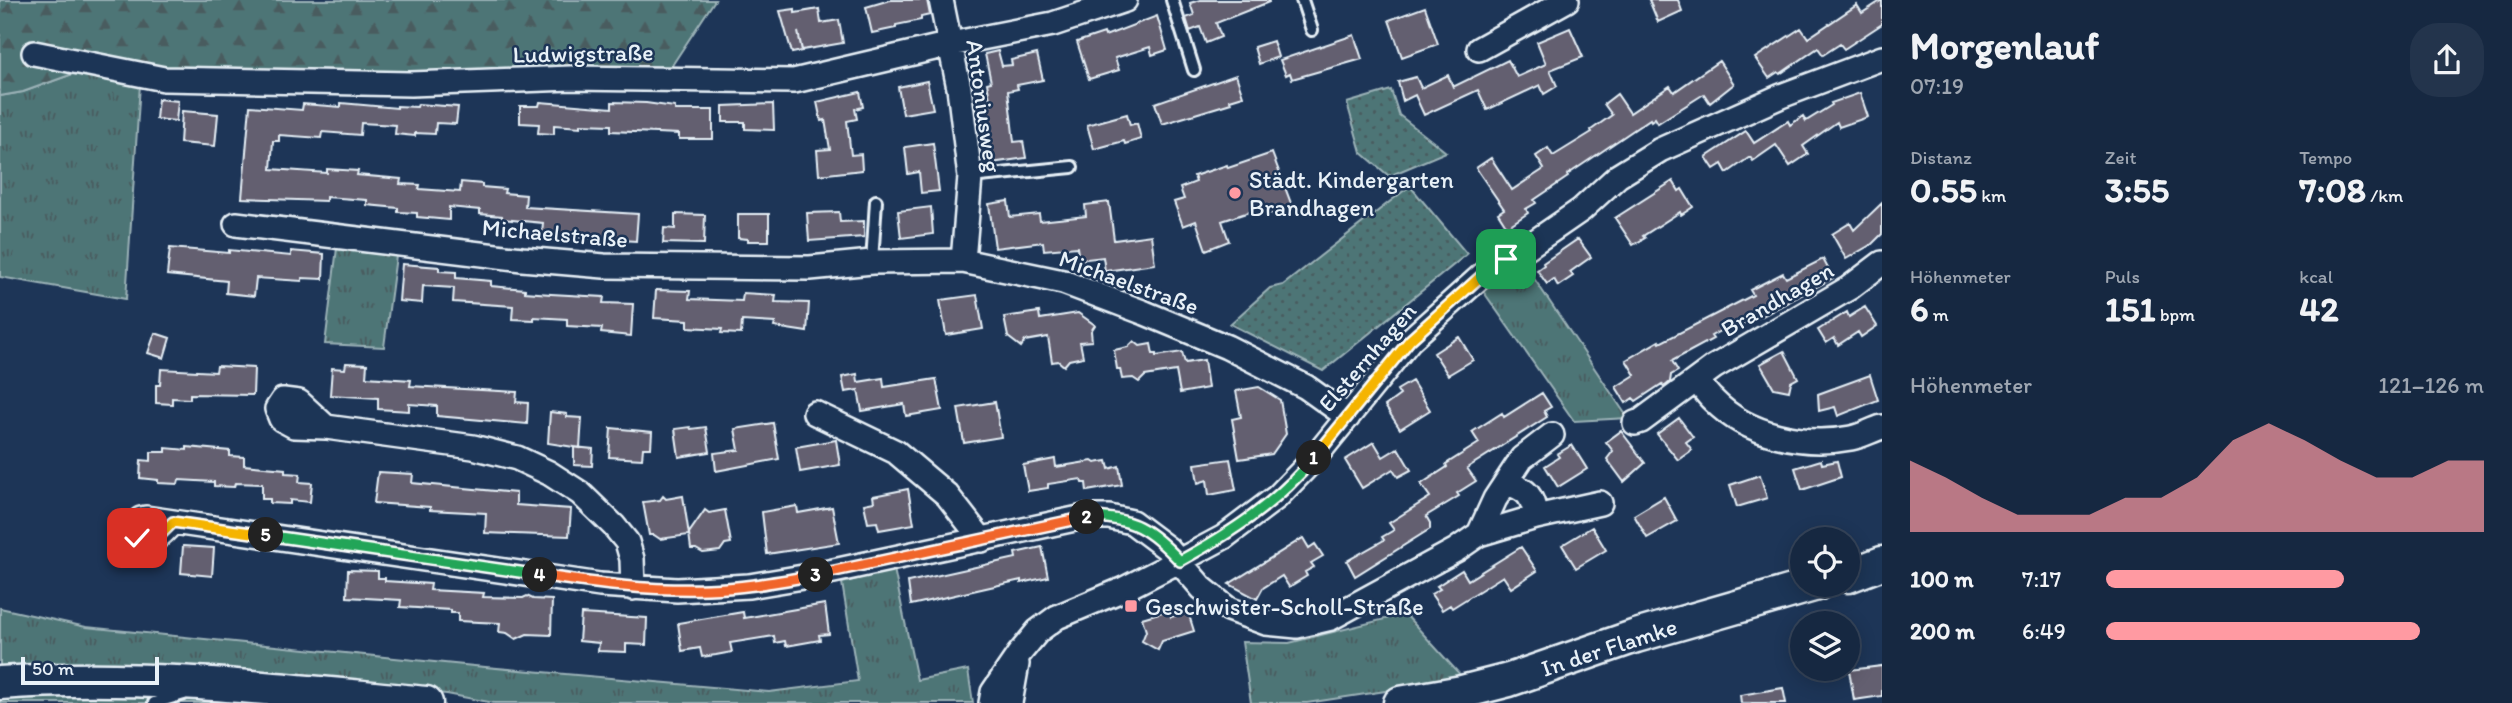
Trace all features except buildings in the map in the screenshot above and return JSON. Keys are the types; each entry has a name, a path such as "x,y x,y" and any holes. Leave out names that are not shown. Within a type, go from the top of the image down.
{"main road":[{"path":"1860,571 1882,563"},
{"name":"In der Flamke","path":"1401,703 1509,680 1636,636 1790,592"},
{"path":"0,683 100,679 220,684 426,703"}],"street":[{"name":"Antoniusweg","path":"941,0 943,20 951,44 970,177 963,261"},
{"name":"Ludwigstraße","path":"34,53 164,79 411,84 570,78 794,81 951,44 1053,24 1125,0"},
{"path":"1479,49 1566,0"},
{"name":"Elsternhagen","path":"991,703 993,692 1019,654 1038,631 1057,617 1124,589 1224,537 1277,497 1311,462 1410,340 1488,270 1520,252 1581,210 1618,176 1660,150 1781,96 1882,58"},
{"name":"Michaelstraße","path":"236,224 522,259 604,266 810,268 872,262 963,261 1063,282 1145,313 1227,347 1295,381 1348,416"},
{"name":"Brandhagen","path":"1635,423 1714,367 1849,288 1882,263"},
{"path":"1697,380 1714,402 1740,421 1765,432 1802,440 1820,440 1852,438 1882,427"},
{"path":"815,413 896,452 947,495 982,540"},
{"path":"326,427 473,447 517,458 549,473 580,493 627,542 632,559 633,588"},
{"path":"1479,534 1495,499 1522,458 1552,435"},
{"path":"1507,483 1523,488 1533,501 1536,517"},
{"path":"173,522 633,588 710,589 749,586 902,558 1084,517 1109,517 1132,522 1168,549 1202,588 1228,609 1266,623 1297,626 1331,618 1456,550 1479,534 1536,517 1600,503"},
{"path":"1010,703 1019,654"}],"lane":[{"path":"1172,0 1194,70"},
{"path":"1302,0 1312,30"},
{"path":"970,177 1072,167"},
{"path":"872,262 876,201"},
{"path":"154,703 220,684"}],"green space":[{"path":"0,0 715,0 663,79 78,72 23,92 0,96"},
{"path":"78,72 140,84 126,299 0,277 0,96 23,92"},
{"path":"1391,90 1399,115 1446,152 1389,176 1361,152 1347,103"},
{"path":"1410,186 1467,254 1323,371 1230,324 1270,288 1283,285"},
{"path":"337,248 396,256 384,347 325,344"},
{"path":"1523,262 1628,418 1574,421 1483,291"},
{"path":"894,569 917,680 968,670 973,703 494,703 447,694 88,664 0,668 0,608 86,627 769,692 858,681 842,583"},
{"path":"1405,614 1464,679 1307,703 1251,703 1242,642 1289,643"},
{"path":"88,689 317,703 0,703 0,693"}],"place":[{"name":"Städt. Kindergarten Brandhagen","path":"1235,193"},
{"name":"Geschwister-Scholl-Straße","path":"1131,606"}],"route":[{"path":"137,538 142,542 154,541 173,522 600,584 677,590 749,586 815,575 1084,517 1109,517 1132,522 1180,561 1224,537 1277,497 1311,462 1410,340 1488,270 1506,259"}]}
